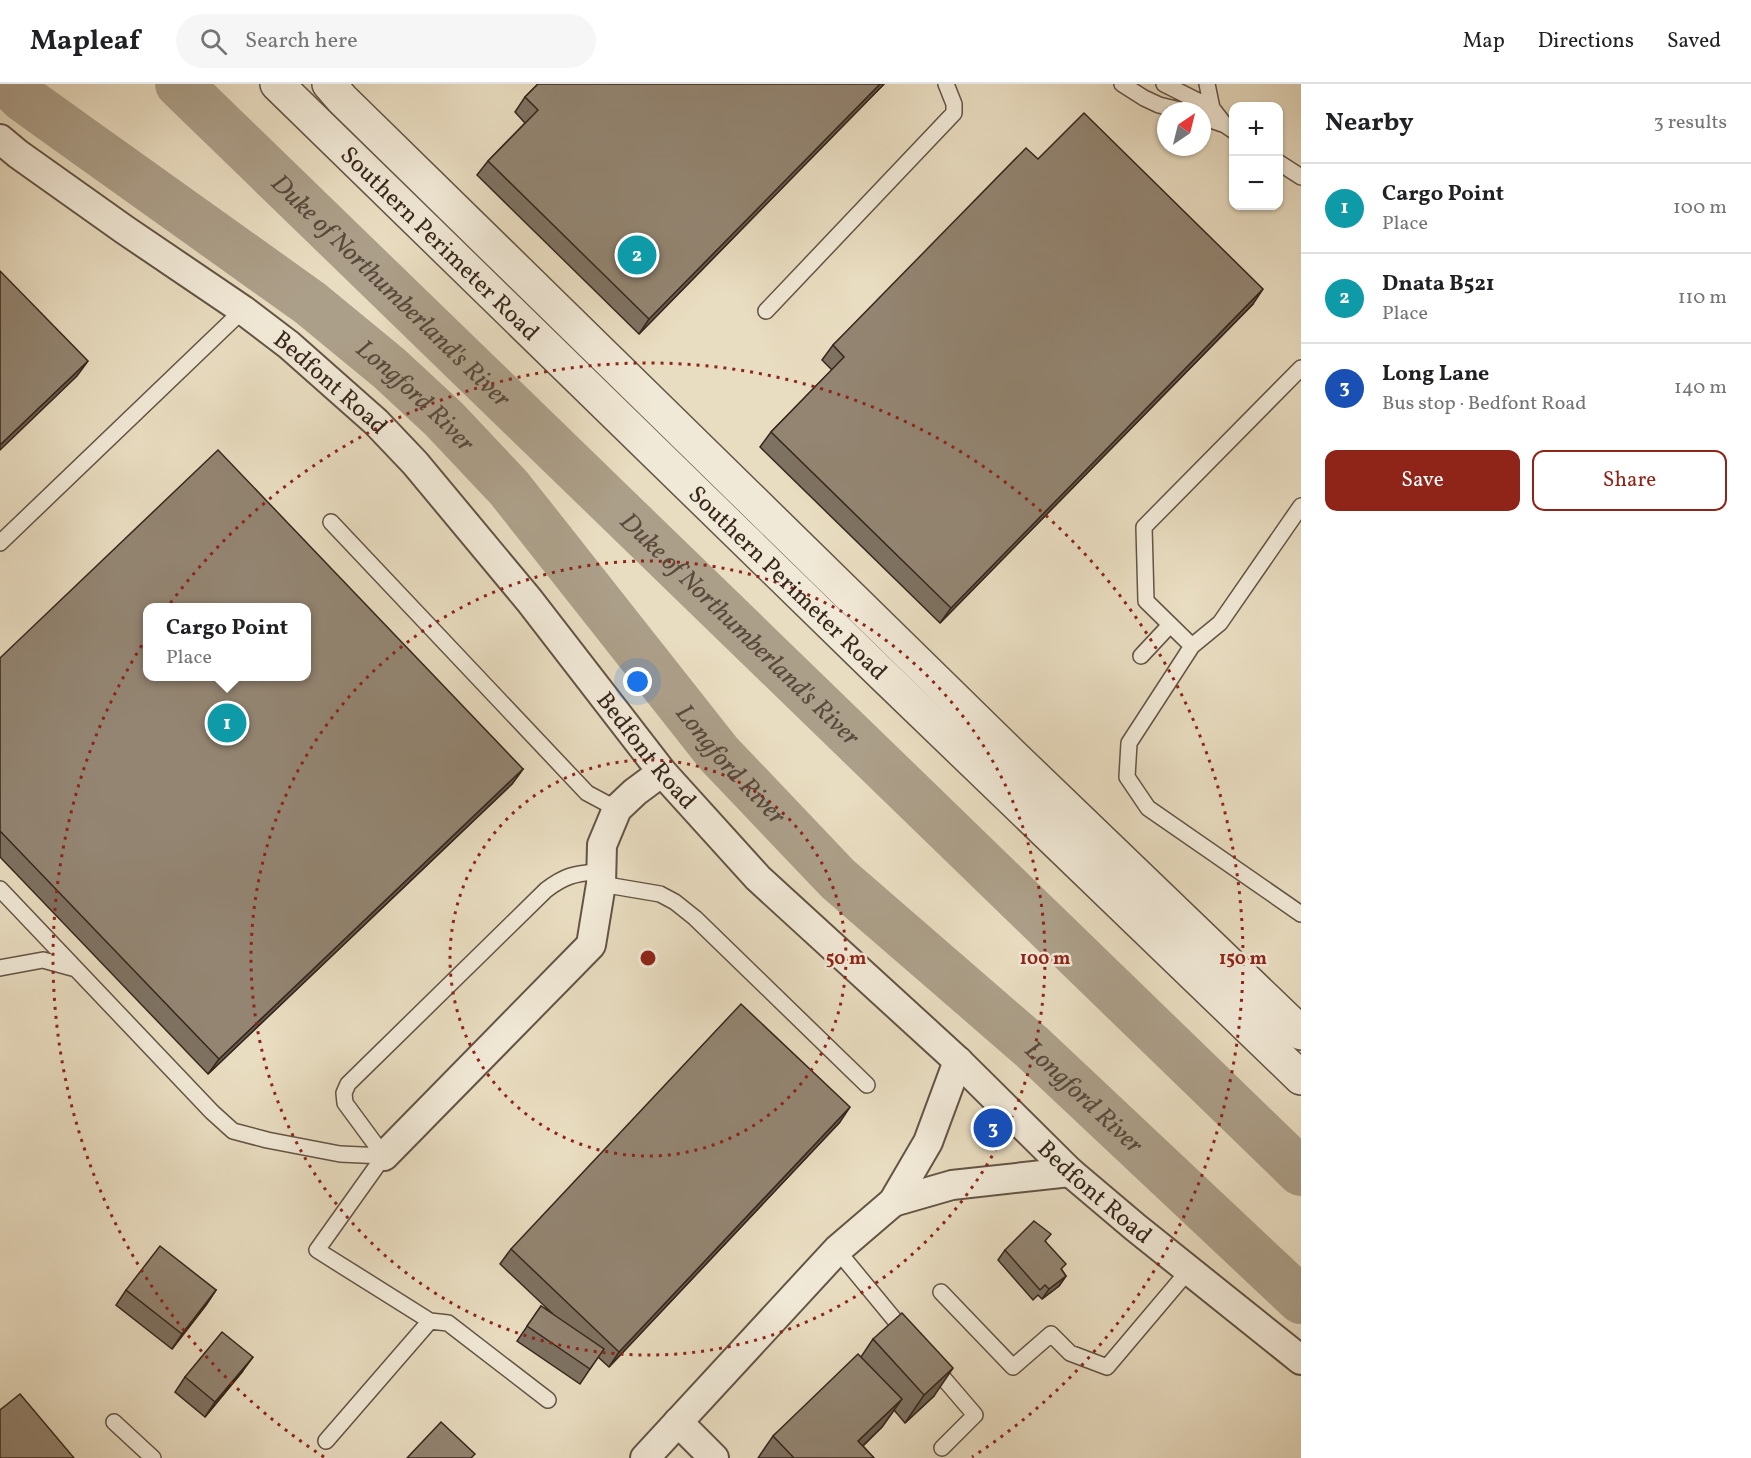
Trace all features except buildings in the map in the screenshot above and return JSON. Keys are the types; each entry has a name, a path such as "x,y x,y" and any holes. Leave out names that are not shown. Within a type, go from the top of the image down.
{"street":[{"name":"Southern Perimeter Road","path":"277,84 889,681 1301,1078"},
{"name":"Southern Perimeter Road","path":"336,89 1002,746 1301,1033"},
{"name":"Bedfont Road","path":"0,139 125,230 243,310 289,345 376,422 415,463 529,600 662,772 758,878 958,1060 1070,1172 1301,1360"},
{"path":"384,1156 591,945 601,878 602,845 617,809 662,772"},
{"path":"645,1458 837,1250 893,1202 928,1142 958,1060"},
{"path":"893,1202 952,1185 1070,1172"},
{"path":"678,1422 714,1458"}],"lane":[{"path":"766,311 954,113 954,104 946,84"},
{"path":"1122,84 1157,104"},
{"path":"1164,84 1191,102"},
{"path":"1207,84 1207,102"},
{"path":"1211,116 1229,128"},
{"path":"1283,165 1301,177"},
{"path":"0,543 243,310"},
{"path":"1192,646 1146,601 1144,526 1301,368"},
{"path":"1301,506 1220,623 1192,646 1129,743 1126,777 1148,808 1301,914"},
{"path":"331,522 587,793 617,809"},
{"path":"1141,656 1170,625"},
{"path":"384,1156 345,1103 344,1093 348,1084 546,890 572,874 601,878 660,894 675,902 704,926 867,1084"},
{"path":"0,889 212,1112 233,1131 340,1154 384,1156"},
{"path":"0,968 43,960 76,969"},
{"path":"384,1156 317,1250 430,1321 448,1323 548,1400"},
{"path":"837,1250 975,1415 942,1448"},
{"path":"941,1292 1013,1367 1051,1334 1070,1353 1107,1367 1189,1270"},
{"path":"326,1441 430,1321"},
{"path":"114,1422 153,1458"}],"waterway":[{"name":"Longford River","path":"9,84 23,98 310,303 389,368 444,419 509,488 719,754 838,879 1032,1047 1301,1300"},
{"name":"Duke of Northumberland's River","path":"179,84 1301,1172"}],"place":[{"name":"Dnata B521","path":"637,255"},
{"name":"Cargo Point","path":"227,723"},
{"name":"Long Lane","path":"993,1128"}]}
